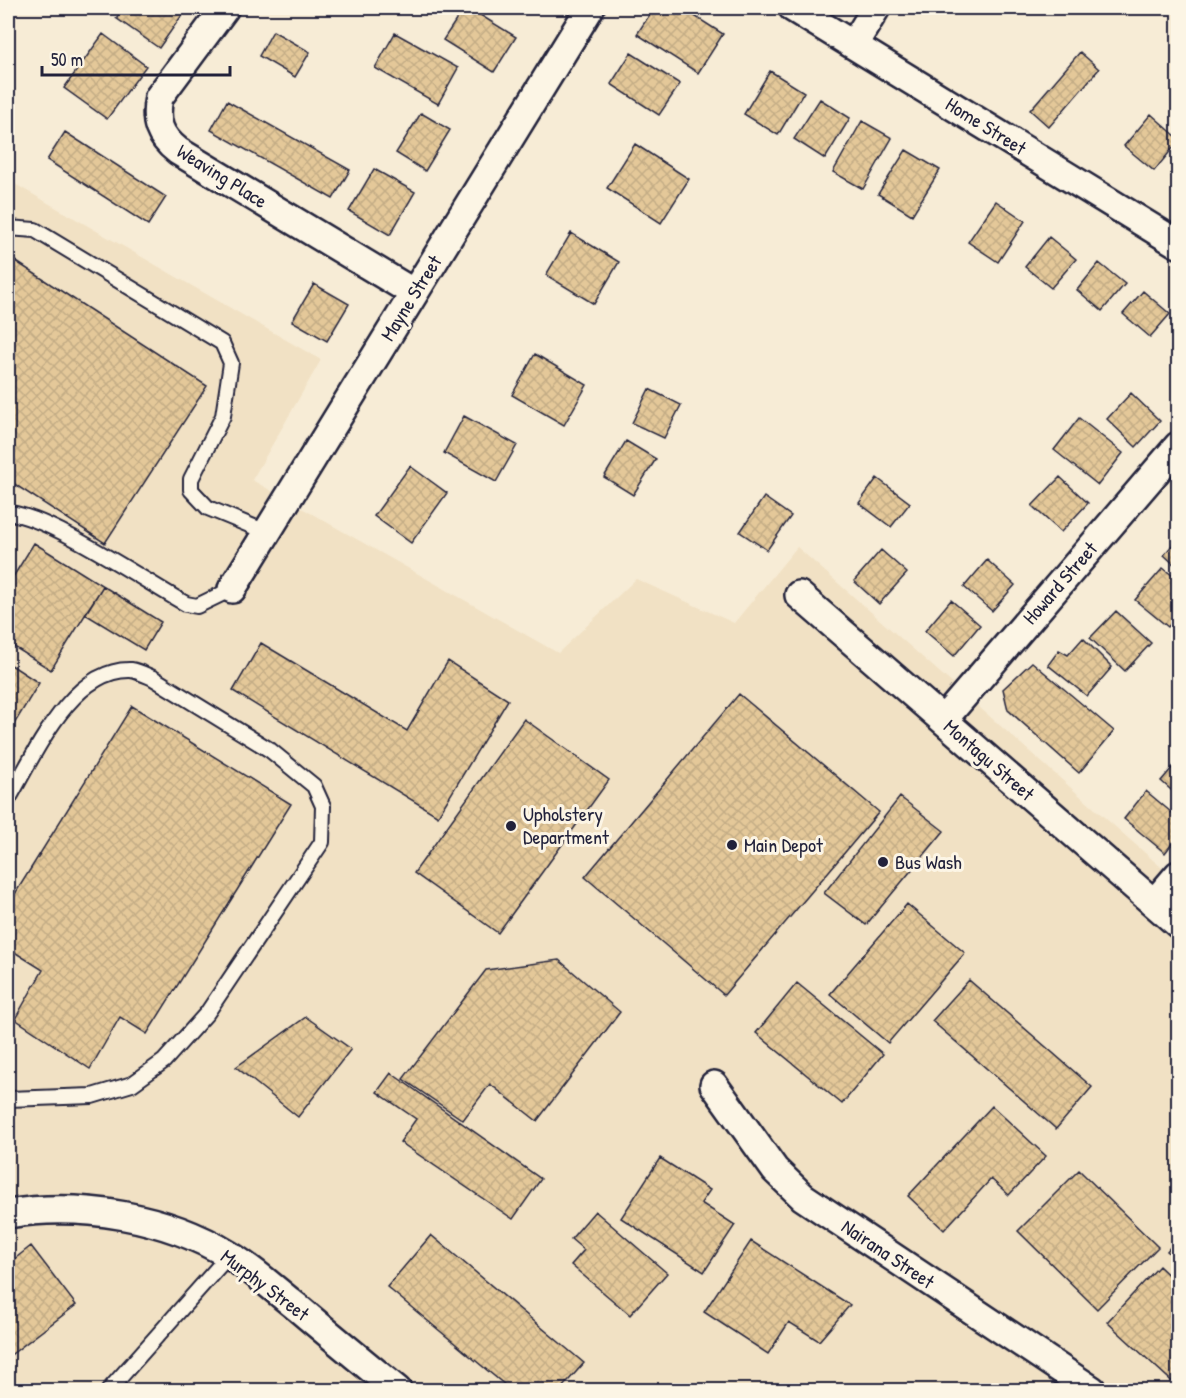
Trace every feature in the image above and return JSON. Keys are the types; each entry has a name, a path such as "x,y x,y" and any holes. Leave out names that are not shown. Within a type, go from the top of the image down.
{"street":[{"name":"Weaving Place","path":"225,8 159,97 155,115 164,140 414,293"},
{"name":"Mayne Street","path":"232,589 590,8"},
{"name":"Home Street","path":"793,8 1179,244"},
{"path":"854,44 876,8"},
{"name":"Howard Street","path":"942,720 1179,446"},
{"name":"Montagu Street","path":"799,595 1179,924"},
{"path":"1154,903 1179,875"},
{"name":"Nairana Street","path":"714,1085 775,1170 803,1197 1092,1390"},
{"name":"Murphy Street","path":"8,1214 58,1209 128,1218 165,1226 205,1242 230,1255 256,1274 397,1390"}],"lane":[{"path":"8,228 35,230 222,343 231,363 223,416 191,478 190,490 208,508 266,532"},
{"path":"8,513 22,515 54,529 186,604 197,606 232,589"},
{"path":"8,800 67,704 91,681 113,672 133,670 153,678 270,750 314,786 322,806 322,842 207,1013 164,1061 132,1084 92,1096 8,1099"},
{"path":"109,1390 230,1255"}],"shaded area":[{"path":"8,180 321,360 252,480 558,653 636,579 734,623 797,547 1178,882 1178,1390 8,1390"}],"building":[{"path":"124,8 187,8 159,48 116,18"},
{"path":"464,8 469,8 516,37 494,72 443,40"},
{"path":"654,8 682,8 723,34 698,73 637,34"},
{"path":"273,31 310,52 295,77 259,56"},
{"path":"395,33 458,68 438,104 375,68"},
{"path":"103,34 146,66 107,119 64,88"},
{"path":"1080,52 1099,69 1049,127 1030,110"},
{"path":"631,53 680,84 659,115 611,84"},
{"path":"770,71 804,92 778,135 744,114"},
{"path":"820,99 850,118 825,159 794,139"},
{"path":"227,101 350,170 333,199 211,130"},
{"path":"421,113 450,130 425,171 396,153"},
{"path":"1151,114 1178,138 1178,142 1154,171 1124,146"},
{"path":"862,121 892,138 863,189 833,172"},
{"path":"65,132 166,197 148,225 47,160"},
{"path":"635,144 689,179 661,223 607,188"},
{"path":"906,150 940,170 912,215 878,194"},
{"path":"374,169 415,192 390,235 349,211"},
{"path":"996,201 1025,221 998,262 968,242"},
{"path":"571,233 619,262 594,304 546,275"},
{"path":"1049,237 1076,259 1051,288 1025,267"},
{"path":"9,257 207,386 105,543 8,480"},
{"path":"1099,263 1125,284 1102,311 1077,290"},
{"path":"314,284 349,304 327,341 292,321"},
{"path":"1143,291 1170,314 1150,337 1123,314"},
{"path":"535,354 587,385 564,425 512,395"},
{"path":"649,389 681,405 664,438 632,423"},
{"path":"1131,393 1160,421 1136,447 1107,419"},
{"path":"464,416 517,445 496,482 444,453"},
{"path":"1079,418 1123,453 1098,485 1054,450"},
{"path":"626,441 656,459 633,495 604,477"},
{"path":"410,466 447,493 411,543 374,516"},
{"path":"1060,477 1088,503 1061,532 1032,506"},
{"path":"877,478 910,503 891,527 859,503"},
{"path":"764,497 791,516 767,550 740,532"},
{"path":"1178,538 1178,568 1164,555"},
{"path":"34,543 103,586 51,670 8,643 8,585"},
{"path":"881,550 907,573 879,604 854,581"},
{"path":"987,560 1015,585 992,611 964,587"},
{"path":"1163,568 1178,580 1178,614 1168,627 1135,600"},
{"path":"103,586 161,622 144,650 85,614"},
{"path":"951,600 980,625 954,656 925,631"},
{"path":"1116,611 1151,643 1125,671 1090,638"},
{"path":"1083,638 1112,667 1087,696 1048,665 1059,650 1068,655"},
{"path":"261,643 407,731 448,661 508,700 438,816 233,691"},
{"path":"1032,662 1114,731 1079,773 1008,710 1003,689"},
{"path":"8,663 39,683 13,726 8,722"},
{"name":"Main Depot","path":"739,694 879,812 724,995 585,877"},
{"path":"132,706 291,804 147,1034 120,1017 90,1069 15,1019 43,970 8,948 8,905"},
{"name":"Upholstery Department","path":"524,719 609,780 498,933 414,873"},
{"path":"1178,761 1178,796 1161,781"},
{"path":"1146,791 1178,818 1178,836 1165,853 1124,819"},
{"name":"Bus Wash","path":"900,797 944,831 866,925 824,893"},
{"path":"907,904 965,953 888,1043 830,994"},
{"path":"559,960 620,1012 537,1121 490,1084 463,1120 403,1079 486,970"},
{"path":"969,980 1092,1087 1056,1129 932,1021"},
{"path":"797,983 883,1054 842,1104 756,1033"},
{"path":"306,1017 351,1049 298,1117 236,1067"},
{"path":"391,1073 541,1179 513,1219 400,1142 416,1119 377,1092"},
{"path":"992,1106 1046,1156 1009,1195 991,1179 944,1230 908,1196"},
{"path":"660,1158 710,1190 701,1203 735,1225 704,1272 621,1218"},
{"path":"1079,1170 1158,1247 1097,1309 1018,1231"},
{"path":"595,1211 667,1273 630,1315 571,1265 584,1250 571,1239"},
{"path":"431,1235 584,1363 560,1390 511,1390 387,1287"},
{"path":"1178,1238 1178,1261 1167,1251"},
{"path":"751,1241 850,1305 819,1341 789,1322 768,1354 704,1312"},
{"path":"31,1246 76,1305 8,1357 8,1264"},
{"path":"1159,1266 1178,1284 1178,1387 1107,1322"}],"place":[{"name":"Upholstery Department","path":"511,826"},
{"name":"Main Depot","path":"732,845"},
{"name":"Bus Wash","path":"883,862"}]}
